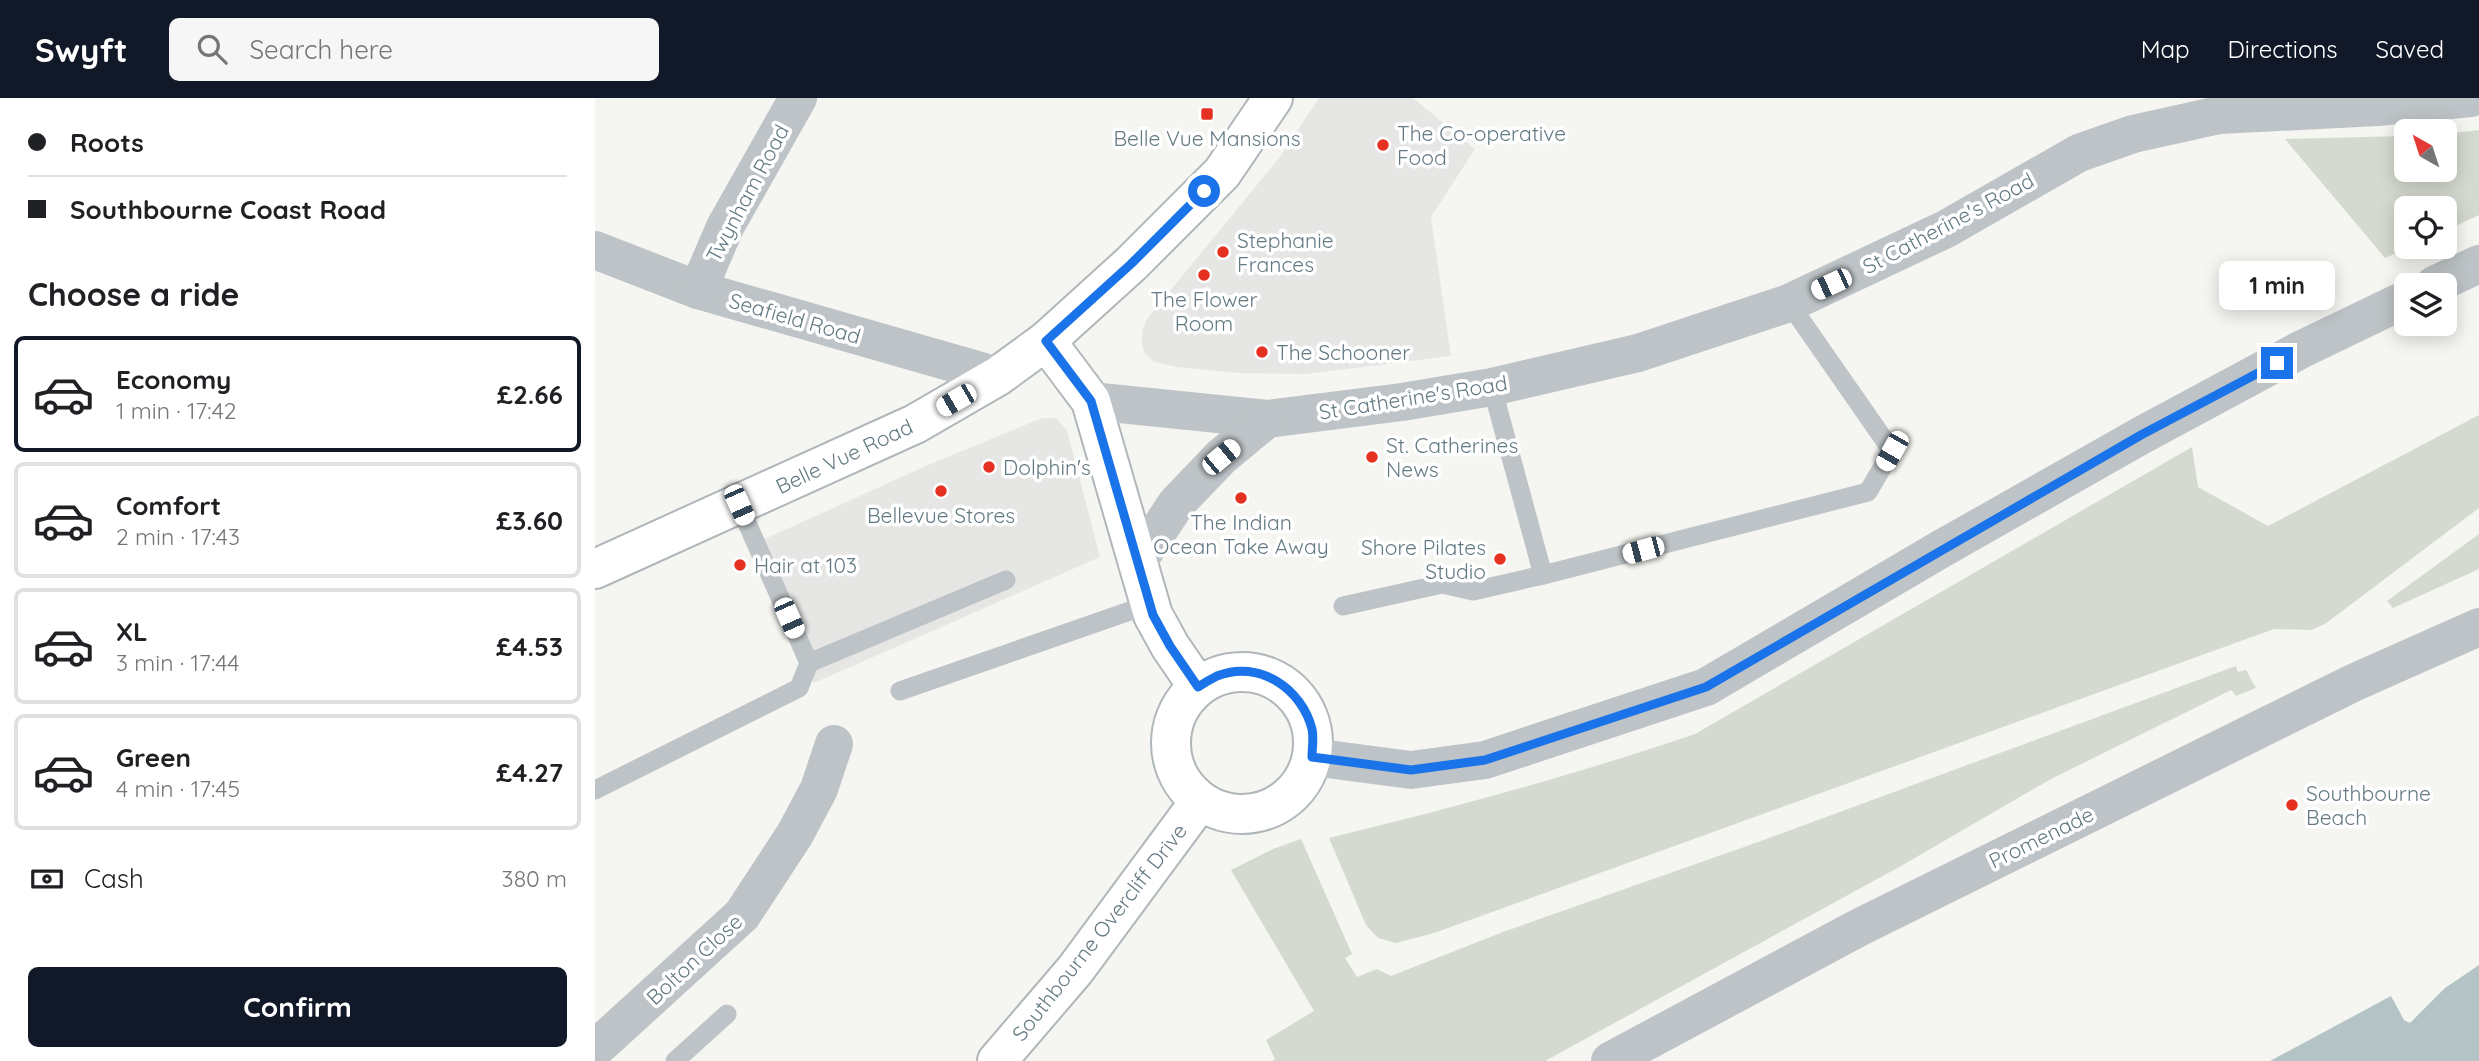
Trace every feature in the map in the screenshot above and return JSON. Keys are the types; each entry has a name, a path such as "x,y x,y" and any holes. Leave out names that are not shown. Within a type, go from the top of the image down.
{"street":[{"name":"Twynham Road","path":"698,290 725,227 798,98"},
{"name":"Belle Vue Road","path":"595,569 915,424 998,376 1046,341 1131,264 1222,173 1273,98"},
{"name":"St Catherine's Road","path":"1091,401 1267,419 1402,402 1492,387 1637,353 1789,303 1945,229 2079,153 2133,134 2218,116 2376,102 2472,98"},
{"name":"Seafield Road","path":"595,250 698,290 998,376"},
{"path":"2457,274 2479,264"},
{"path":"1312,757 1411,770 1485,760 1706,687 2141,435 2300,350 2394,305"},
{"path":"1046,341 1091,401 1150,604 1170,646 1198,687"},
{"path":"1137,563 1176,504 1221,457 1267,419"},
{"name":"Promenade","path":"1610,1061 1857,928 2353,683 2479,627"},
{"path":"1244,671 1268,676 1289,689 1305,708 1313,732 1312,757 1296,790 1282,802 1262,811 1241,815 1219,811 1200,801 1184,785 1174,766 1170,744 1178,713 1183,703 1198,687 1219,675 1244,671"},
{"name":"Bolton Close","path":"595,1049 742,915 795,834 818,789 834,744"},
{"name":"Southbourne Overcliff Drive","path":"997,1061 1075,970 1200,801"}],"lane":[{"path":"1343,606 1442,584 1473,591 1868,492 1892,451 1789,303"},
{"path":"1492,387 1542,575"},
{"path":"739,505 809,663"},
{"path":"595,790 799,688 809,663 1006,580"},
{"path":"900,691 1150,604"},
{"path":"675,1061 727,1014"}],"shaded area":[{"path":"1319,98 1413,98 1475,149 1431,217 1451,356 1307,374 1239,373 1177,367 1155,362 1145,354 1142,344 1142,331 1147,319 1279,158"},
{"path":"2479,130 2479,215 2457,225 2457,196 2394,196 2394,254 2385,258 2285,139 2394,136 2394,182 2457,182 2457,133"},
{"path":"2479,415 2479,508 2325,624 2311,630 2274,629 1434,933 1396,943 1378,938 1366,925 1329,838 1513,790 1695,734 2192,447 2198,487 2268,526"},
{"path":"1042,418 1056,418 1067,430 1100,557 814,683 754,544 928,465"},
{"path":"2479,534 2479,569 2393,608 2387,601"},
{"path":"2236,666 2238,672 2246,670 2256,688 2236,696 2231,690 2051,779 1901,866 1545,1061 1272,1061 1275,1059 1266,1040 1314,1011 1231,870 1273,849 1301,839 1352,954 1345,958 1357,977 1377,969 1391,976 1503,932 1761,841"},
{"path":"2479,965 2479,1061 2270,1061 2391,996 2404,1020 2410,1023 2445,988"}],"place":[{"name":"Belle Vue Mansions","path":"1207,114"},
{"name":"The Co-operative Food","path":"1383,145"},
{"name":"Stephanie Frances","path":"1223,252"},
{"name":"The Flower Room","path":"1204,275"},
{"name":"The Schooner","path":"1262,352"},
{"name":"St. Catherines News","path":"1372,457"},
{"name":"Dolphin's","path":"989,467"},
{"name":"Bellevue Stores","path":"941,491"},
{"name":"The Indian Ocean Take Away","path":"1241,498"},
{"name":"Shore Pilates Studio","path":"1500,559"},
{"name":"Hair at 103","path":"740,565"},
{"name":"Southbourne Beach","path":"2292,805"}],"route":[{"path":"1204,191 1131,264 1046,341 1091,401 1153,615 1170,646 1198,687 1219,675 1244,671 1268,676 1289,689 1305,708 1313,732 1312,757 1411,770 1485,760 1706,687 2141,435 2277,363"}]}
